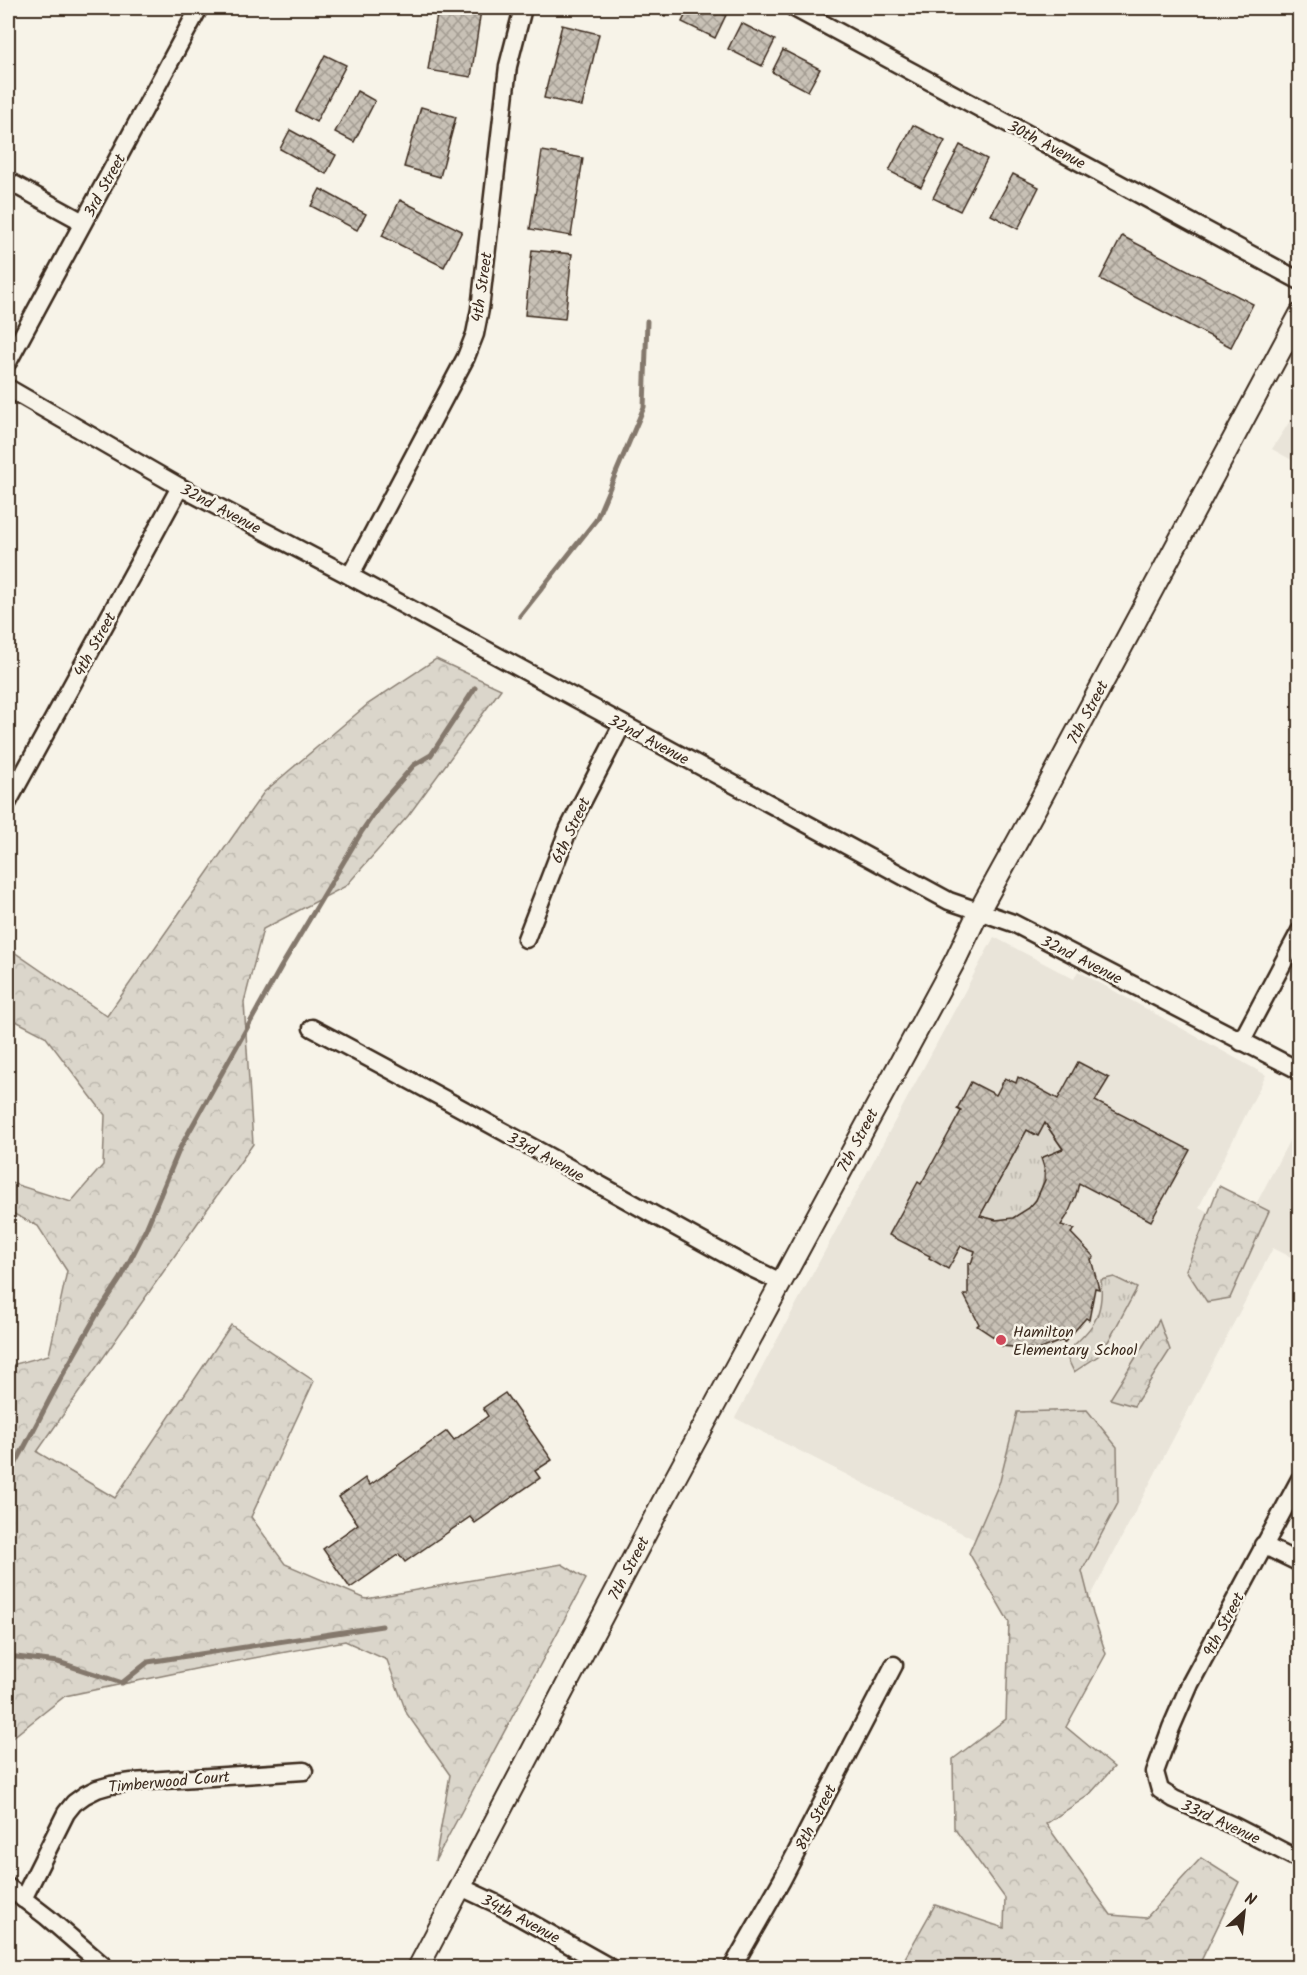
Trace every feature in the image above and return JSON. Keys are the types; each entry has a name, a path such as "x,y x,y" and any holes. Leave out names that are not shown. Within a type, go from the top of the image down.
{"street":[{"name":"3rd Street","path":"8,362 199,8"},
{"name":"4th Street","path":"350,576 466,357 475,334 480,309 508,66 523,8"},
{"name":"30th Avenue","path":"794,8 1299,281"},
{"path":"8,181 83,222"},
{"name":"7th Street","path":"418,1968 616,1590 956,959 979,911 1299,314"},
{"name":"32nd Avenue","path":"8,388 180,487 350,576 949,901 1013,923 1299,1071"},
{"name":"4th Street","path":"8,802 180,487"},
{"name":"6th Street","path":"526,939 570,828 622,725"},
{"path":"1242,1042 1299,931"},
{"name":"33rd Avenue","path":"312,1028 435,1093 743,1264 781,1282"},
{"name":"9th Street","path":"1155,1772 1190,1684 1299,1479"},
{"path":"1263,1545 1299,1563"},
{"name":"8th Street","path":"732,1968 783,1880 894,1665"},
{"name":"Timberwood Court","path":"23,1899 66,1813 74,1803 97,1789 132,1782 304,1771"},
{"name":"33rd Avenue","path":"1155,1772 1160,1790 1174,1799 1234,1826 1299,1860"},
{"path":"8,1887 106,1968"},
{"name":"34th Avenue","path":"461,1887 495,1903 611,1968"}],"shaded area":[{"path":"1290,421 1299,426 1299,464 1272,449"},
{"name":"Hamilton Elementary School","path":"994,937 1074,979 1078,971 1266,1075 1199,1207 1242,1231 1299,1122 1299,1261 1273,1248 1090,1598 735,1418"}],"green space":[{"path":"436,659 501,689 408,816 346,886 263,929 244,1002 253,1144 37,1452 115,1498 231,1325 314,1381 251,1517 285,1564 366,1599 562,1564 586,1579 435,1861 450,1775 407,1714 387,1660 345,1641 65,1696 8,1741 8,1366 49,1355 67,1271 38,1226 8,1211 8,1182 71,1202 103,1165 105,1115 45,1036 8,1017 8,948 107,1016 264,792 368,704"},
{"path":"1045,1123 1063,1149 1042,1158 1044,1178 1037,1198 1024,1213 1015,1218 998,1220 980,1216 1027,1130 1038,1136"},
{"path":"1219,1186 1269,1211 1230,1298 1207,1302 1186,1270"},
{"path":"1114,1277 1137,1288 1098,1356 1074,1372 1065,1353 1089,1330 1094,1322 1100,1304 1101,1280"},
{"path":"1159,1320 1170,1350 1134,1406 1110,1399"},
{"path":"1087,1410 1117,1447 1118,1503 1082,1571 1106,1654 1066,1727 1114,1767 1089,1795 1046,1824 1111,1915 1146,1918 1201,1858 1239,1882 1198,1967 900,1967 935,1905 1004,1928 1005,1898 954,1828 953,1759 1006,1719 1009,1622 969,1553 1000,1481 1017,1412"}],"building":[{"path":"438,8 481,10 471,77 428,70"},
{"path":"649,8 669,8 665,16"},
{"path":"689,8 712,8 726,15 715,38 682,22"},
{"path":"741,23 775,40 762,66 728,49"},
{"path":"562,25 599,34 582,106 544,98"},
{"path":"783,50 820,69 808,91 772,72"},
{"path":"325,55 346,65 316,122 296,111"},
{"path":"357,91 375,101 354,142 335,132"},
{"path":"421,107 456,117 440,177 404,167"},
{"path":"913,125 945,141 921,187 889,171"},
{"path":"290,130 336,155 326,174 280,149"},
{"path":"960,145 987,159 960,211 933,198"},
{"path":"542,151 583,158 571,236 530,229"},
{"path":"1013,174 1039,187 1018,229 991,215"},
{"path":"320,189 366,214 357,230 311,206"},
{"path":"400,200 462,231 444,267 382,236"},
{"path":"1122,236 1253,304 1231,347 1100,279"},
{"path":"532,250 572,254 565,319 525,315"},
{"path":"1078,1062 1109,1078 1095,1101 1190,1150 1151,1221 1079,1183 1067,1216 1061,1225 1075,1229 1071,1233 1094,1257 1091,1259 1099,1289 1095,1288 1089,1320 1086,1318 1064,1343 1063,1340 1034,1352 1034,1349 1002,1346 1003,1343 977,1326 979,1324 964,1295 968,1295 968,1263 971,1264 975,1251 961,1246 948,1269 929,1258 930,1256 889,1235 918,1182 921,1184 961,1111 957,1109 971,1082 996,1095 1005,1078 1016,1083 1018,1077 1058,1099","holes":["1045,1123 1063,1149 1041,1158 1045,1180 1036,1200 1029,1208 1013,1218 996,1220 980,1216 1027,1130 1038,1136"]},
{"path":"505,1393 552,1460 535,1471 540,1478 475,1523 470,1517 405,1562 399,1554 350,1588 323,1549 358,1524 339,1497 365,1478 370,1485 447,1431 454,1440 488,1416 483,1408"}],"waterway":[{"path":"520,616 596,520 644,407 647,321"},
{"path":"8,1478 96,1316 121,1278 146,1229 180,1148 281,967 362,831 382,802 414,765 431,755 475,688"},
{"path":"8,1656 58,1662 122,1683 148,1662 382,1626"}],"place":[{"name":"Hamilton Elementary School","path":"1001,1340"}]}
